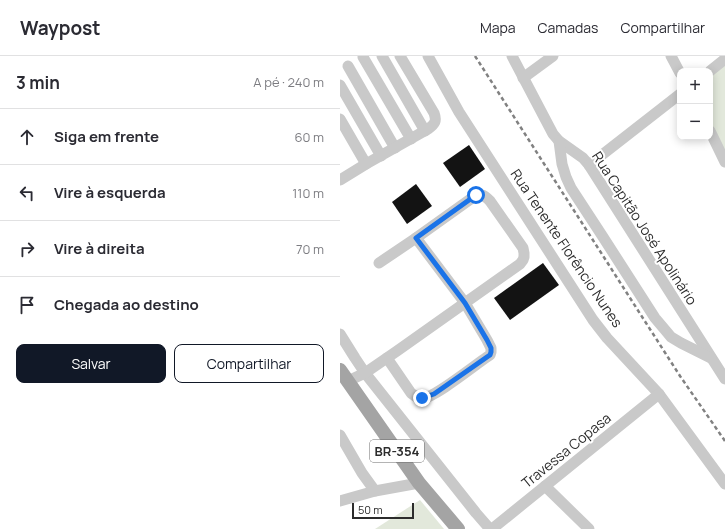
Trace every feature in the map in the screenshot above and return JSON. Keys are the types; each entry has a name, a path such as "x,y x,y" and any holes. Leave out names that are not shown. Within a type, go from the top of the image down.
{"main road":[{"name":"BR-354","path":"344,376 419,483 458,529"}],"street":[{"path":"395,148 344,68 364,56 411,139"},
{"path":"382,56 425,131"},
{"path":"340,180 425,131 435,123 436,120 434,113 400,56"},
{"name":"Rua Tenente Florêncio Nunes","path":"428,56 459,112 593,320 659,394 725,484"},
{"name":"Rua Capitão José Apolinário","path":"512,56 553,134 559,141 583,158 588,165 725,379"},
{"path":"523,78 553,56"},
{"path":"671,56 677,68"},
{"path":"713,69 725,59"},
{"path":"340,85 381,156"},
{"path":"588,165 677,96"},
{"path":"340,119 366,164"},
{"path":"713,137 725,162"},
{"path":"559,141 562,164 571,188 656,318 671,337 712,358"},
{"path":"344,376 365,373 387,358 520,264 523,260 524,253 520,244 490,201 482,194 476,195 379,263"},
{"path":"387,358 411,393 422,398 434,394 490,355 491,352 489,344 465,303 416,238"},
{"path":"340,334 365,373 471,507 491,529"},
{"name":"Travessa Copasa","path":"491,529 659,394"},
{"path":"340,435 362,473 375,491"},
{"path":"340,501 375,491 419,483"},
{"path":"546,486 589,529"}],"shaded area":[{"path":"725,59 725,162 713,138 713,69"},
{"path":"420,500 444,529 375,529"}],"building":[{"path":"469,145 485,169 460,187 443,163"},
{"path":"416,184 432,206 407,224 392,202"},
{"path":"543,263 559,285 510,320 494,298"}],"railway":[{"path":"475,56 680,376 725,441"}],"route":[{"path":"422,398 434,394 490,355 491,352 489,344 465,303 416,238 476,195"}]}
